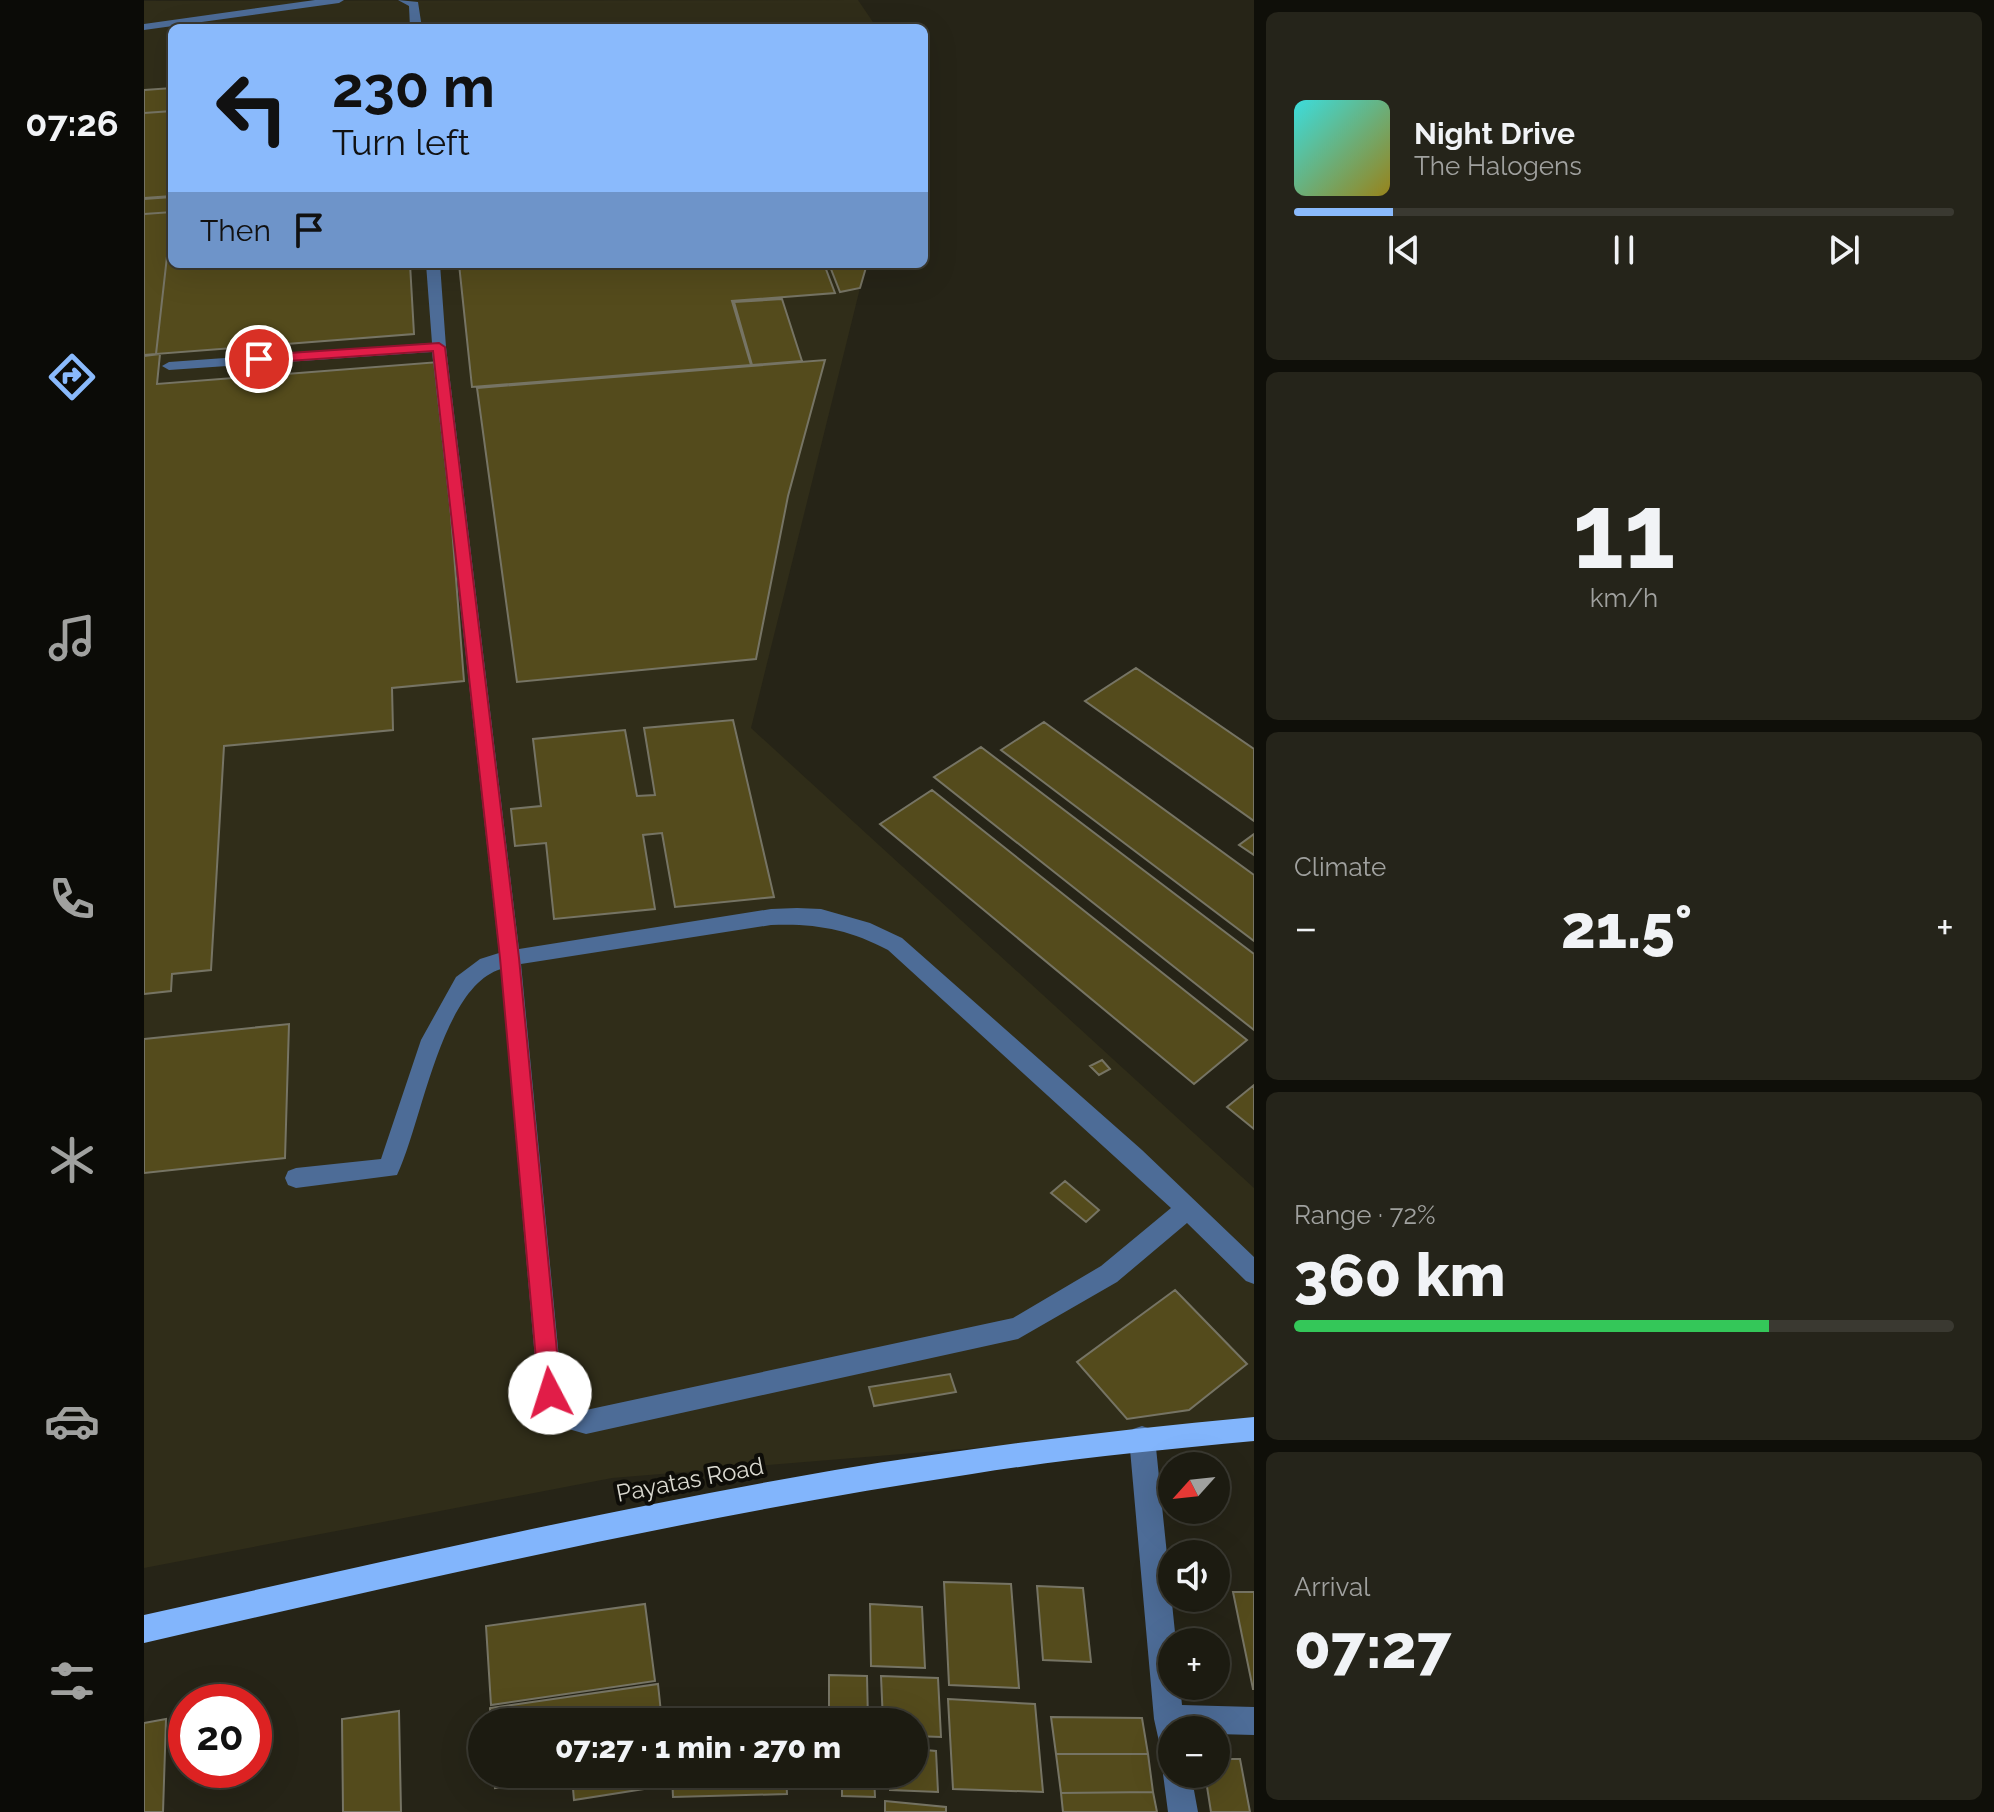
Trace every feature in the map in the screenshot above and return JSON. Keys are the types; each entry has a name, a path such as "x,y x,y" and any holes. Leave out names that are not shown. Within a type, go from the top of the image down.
{"main road":[{"name":"Payatas Road","path":"144,1629 563,1534 786,1490 1142,1438 1254,1429"}],"street":[{"path":"144,27 339,0"},
{"path":"403,0 414,4 416,24"},
{"path":"433,268 439,347 510,958 550,1393 567,1417 586,1422 1018,1328 1109,1274 1187,1209"},
{"path":"169,366 439,347"},
{"path":"296,1178 389,1168 432,1040 463,983 487,965 510,958 771,917 821,917 870,931 895,944 1134,1157 1254,1273"},
{"path":"1142,1438 1168,1716"},
{"path":"1230,1724 1254,1721"},
{"path":"1179,1788 1183,1812"}],"shaded area":[{"path":"858,0 874,24 168,24 168,268 865,268 751,728 1254,1188 1254,1425 612,1478 144,1568 144,1"}],"building":[{"path":"168,88 168,111 144,113 144,90"},
{"path":"168,111 168,196 144,198 144,113"},
{"path":"168,197 168,212 144,214 144,199"},
{"path":"168,212 168,248 156,354 144,355 144,214"},
{"path":"168,248 168,268 410,268 414,334 156,354"},
{"path":"459,268 826,268 835,293 732,301 751,365 472,387"},
{"path":"831,268 866,268 860,288 840,292"},
{"path":"782,299 802,361 752,365 734,302"},
{"path":"160,354 157,384 439,362 464,681 392,688 393,730 224,746 211,970 172,974 171,991 144,994 144,356"},
{"path":"825,360 788,496 756,659 517,682 477,388"},
{"path":"1136,668 1254,749 1254,821 1085,701"},
{"path":"733,720 774,897 675,907 662,833 643,835 655,909 554,919 546,843 515,846 511,809 541,806 533,739 625,730 637,796 655,795 644,728"},
{"path":"1044,722 1254,875 1254,941 1001,750"},
{"path":"981,747 1254,954 1254,1030 934,777"},
{"path":"932,790 1247,1040 1194,1084 880,824"},
{"path":"1254,834 1254,855 1239,845"},
{"path":"289,1024 285,1158 144,1173 144,1039"},
{"path":"1102,1060 1110,1069 1099,1075 1090,1066"},
{"path":"1254,1085 1254,1129 1227,1107"},
{"path":"1065,1181 1099,1210 1086,1222 1051,1193"},
{"path":"1175,1290 1247,1364 1189,1410 1127,1419 1077,1362"},
{"path":"950,1374 956,1392 874,1406 869,1387"},
{"path":"944,1582 1011,1584 1019,1688 949,1685"},
{"path":"1037,1586 1083,1588 1091,1662 1043,1660"},
{"path":"1233,1592 1254,1592 1254,1689 1253,1689"},
{"path":"645,1604 655,1681 491,1705 486,1626"},
{"path":"870,1604 922,1607 925,1668 871,1666"},
{"path":"829,1675 867,1676 868,1708 829,1708"},
{"path":"881,1676 938,1678 941,1737 928,1737 928,1708 882,1708"},
{"path":"658,1684 661,1708 490,1708"},
{"path":"948,1699 1035,1704 1043,1792 953,1789"},
{"path":"399,1711 401,1812 343,1812 342,1719"},
{"path":"1051,1717 1142,1718 1148,1754 1056,1754"},
{"path":"166,1719 163,1812 144,1812 144,1723"},
{"path":"928,1750 936,1751 938,1792 890,1790 928,1788"},
{"path":"1056,1754 1148,1754 1153,1792 1061,1793"},
{"path":"1230,1759 1240,1759 1250,1812 1211,1812 1207,1788 1230,1788"},
{"path":"573,1788 651,1788 574,1800"},
{"path":"673,1788 787,1788 787,1794 673,1797"},
{"path":"842,1788 875,1788 875,1797 842,1796"},
{"path":"1153,1792 1157,1812 1063,1812 1061,1793"},
{"path":"885,1801 946,1807 946,1812 885,1812"}],"route":[{"path":"259,359 439,347 510,958 550,1393"}]}
